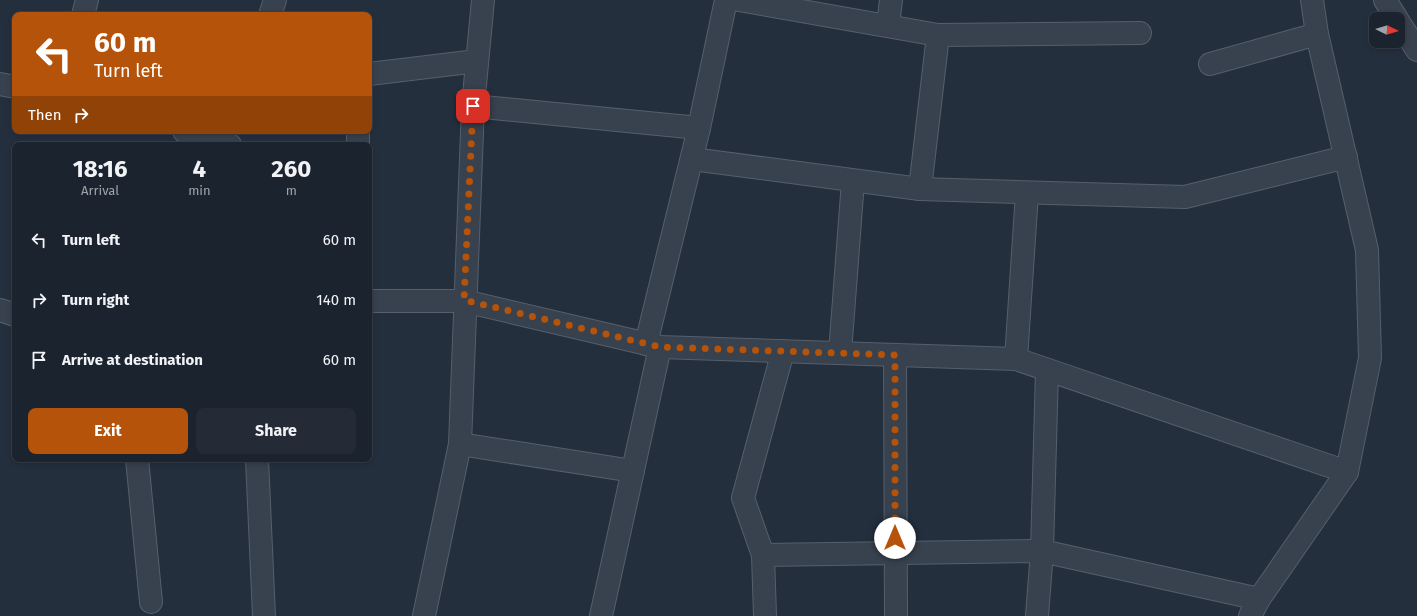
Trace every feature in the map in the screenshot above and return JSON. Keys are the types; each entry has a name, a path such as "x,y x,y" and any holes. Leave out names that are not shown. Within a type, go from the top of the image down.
{"street":[{"path":"84,12 87,0"},
{"path":"271,12 275,0"},
{"path":"424,616 460,444 464,300 473,106 483,0"},
{"path":"601,616 633,471 653,345 726,0"},
{"path":"739,0 938,35 1140,33"},
{"path":"888,25 891,0"},
{"path":"762,555 1042,551 1257,611 1347,472 1370,358 1367,250 1317,34 1312,0"},
{"path":"1385,0 1392,12"},
{"path":"1405,32 1417,50"},
{"path":"1210,64 1317,34"},
{"path":"920,189 938,35"},
{"path":"372,74 477,61"},
{"path":"0,84 12,86"},
{"path":"473,106 699,128"},
{"path":"194,134 220,142"},
{"path":"692,159 920,189 1185,197 1346,157"},
{"path":"840,353 853,180"},
{"path":"1016,359 1027,193"},
{"path":"372,301 464,300 653,345 1016,359 1347,472"},
{"path":"0,310 12,314"},
{"path":"765,616 762,555 743,498 783,351"},
{"path":"895,355 896,616"},
{"path":"1037,616 1042,551 1047,370"},
{"path":"460,444 633,471"},
{"path":"137,462 151,602"},
{"path":"257,462 264,616"}],"route":[{"path":"473,106 464,300 660,347 895,355 895,538"}]}
